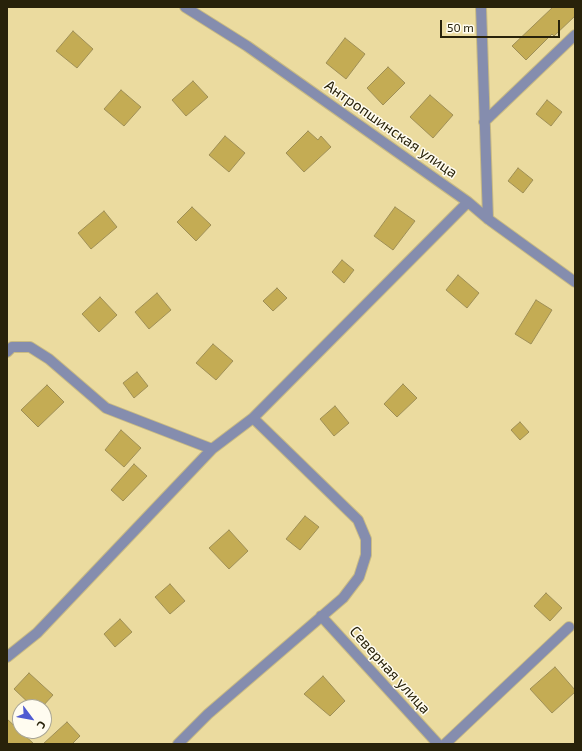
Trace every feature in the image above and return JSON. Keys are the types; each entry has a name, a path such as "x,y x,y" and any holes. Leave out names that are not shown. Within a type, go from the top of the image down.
{"street":[{"name":"Антропшинская улица","path":"185,7 253,51 468,202 488,219 575,282"},
{"path":"481,7 488,219"},
{"path":"484,122 575,35"},
{"path":"7,657 37,633 212,449 252,418 468,202"},
{"path":"7,352 12,347 30,347 49,359 106,408 212,449"},
{"path":"178,744 208,714 343,598 359,576 366,555 366,539 358,520 252,418"},
{"name":"Северная улица","path":"321,616 438,744"},
{"path":"445,744 569,628"}],"building":[{"path":"553,7 575,7 575,16 554,36 552,34 526,60 512,46"},
{"path":"73,31 93,49 77,68 56,51"},
{"path":"345,38 365,54 346,79 326,63"},
{"path":"388,67 405,83 383,105 367,88"},
{"path":"193,81 208,97 186,116 172,100"},
{"path":"121,90 141,107 124,126 104,109"},
{"path":"430,95 453,115 433,138 410,117"},
{"path":"547,100 562,112 551,126 536,114"},
{"path":"308,131 318,140 321,136 331,147 304,172 286,153"},
{"path":"225,136 245,153 229,172 209,155"},
{"path":"518,168 533,180 523,193 508,181"},
{"path":"192,207 211,225 196,241 177,222"},
{"path":"395,207 415,221 393,250 374,236"},
{"path":"104,211 117,227 91,249 78,233"},
{"path":"342,260 354,270 344,283 332,272"},
{"path":"458,275 479,293 467,308 446,290"},
{"path":"277,288 287,298 273,311 263,301"},
{"path":"157,293 171,310 149,329 135,312"},
{"path":"100,297 117,315 99,332 82,314"},
{"path":"536,300 552,310 531,344 515,334"},
{"path":"213,344 233,361 216,380 196,363"},
{"path":"137,372 148,386 134,398 123,383"},
{"path":"403,384 417,398 397,417 384,404"},
{"path":"47,385 64,402 38,427 21,410"},
{"path":"335,406 349,423 334,436 320,419"},
{"path":"520,422 529,432 520,440 511,430"},
{"path":"121,430 141,448 124,467 105,450"},
{"path":"134,464 147,476 123,501 111,490"},
{"path":"305,516 319,527 300,550 286,539"},
{"path":"229,530 248,551 229,569 209,548"},
{"path":"170,584 185,601 170,614 155,597"},
{"path":"546,593 562,608 550,621 534,606"},
{"path":"120,619 132,632 115,647 104,634"},
{"path":"555,667 575,690 575,692 552,713 530,689"},
{"path":"29,673 53,695 49,699 25,699 14,689"},
{"path":"323,676 345,701 330,716 304,694"},
{"path":"7,719 12,724 12,739 29,739 34,744 7,744"},
{"path":"67,722 80,736 72,744 43,744 48,739 52,739 52,736"}]}
